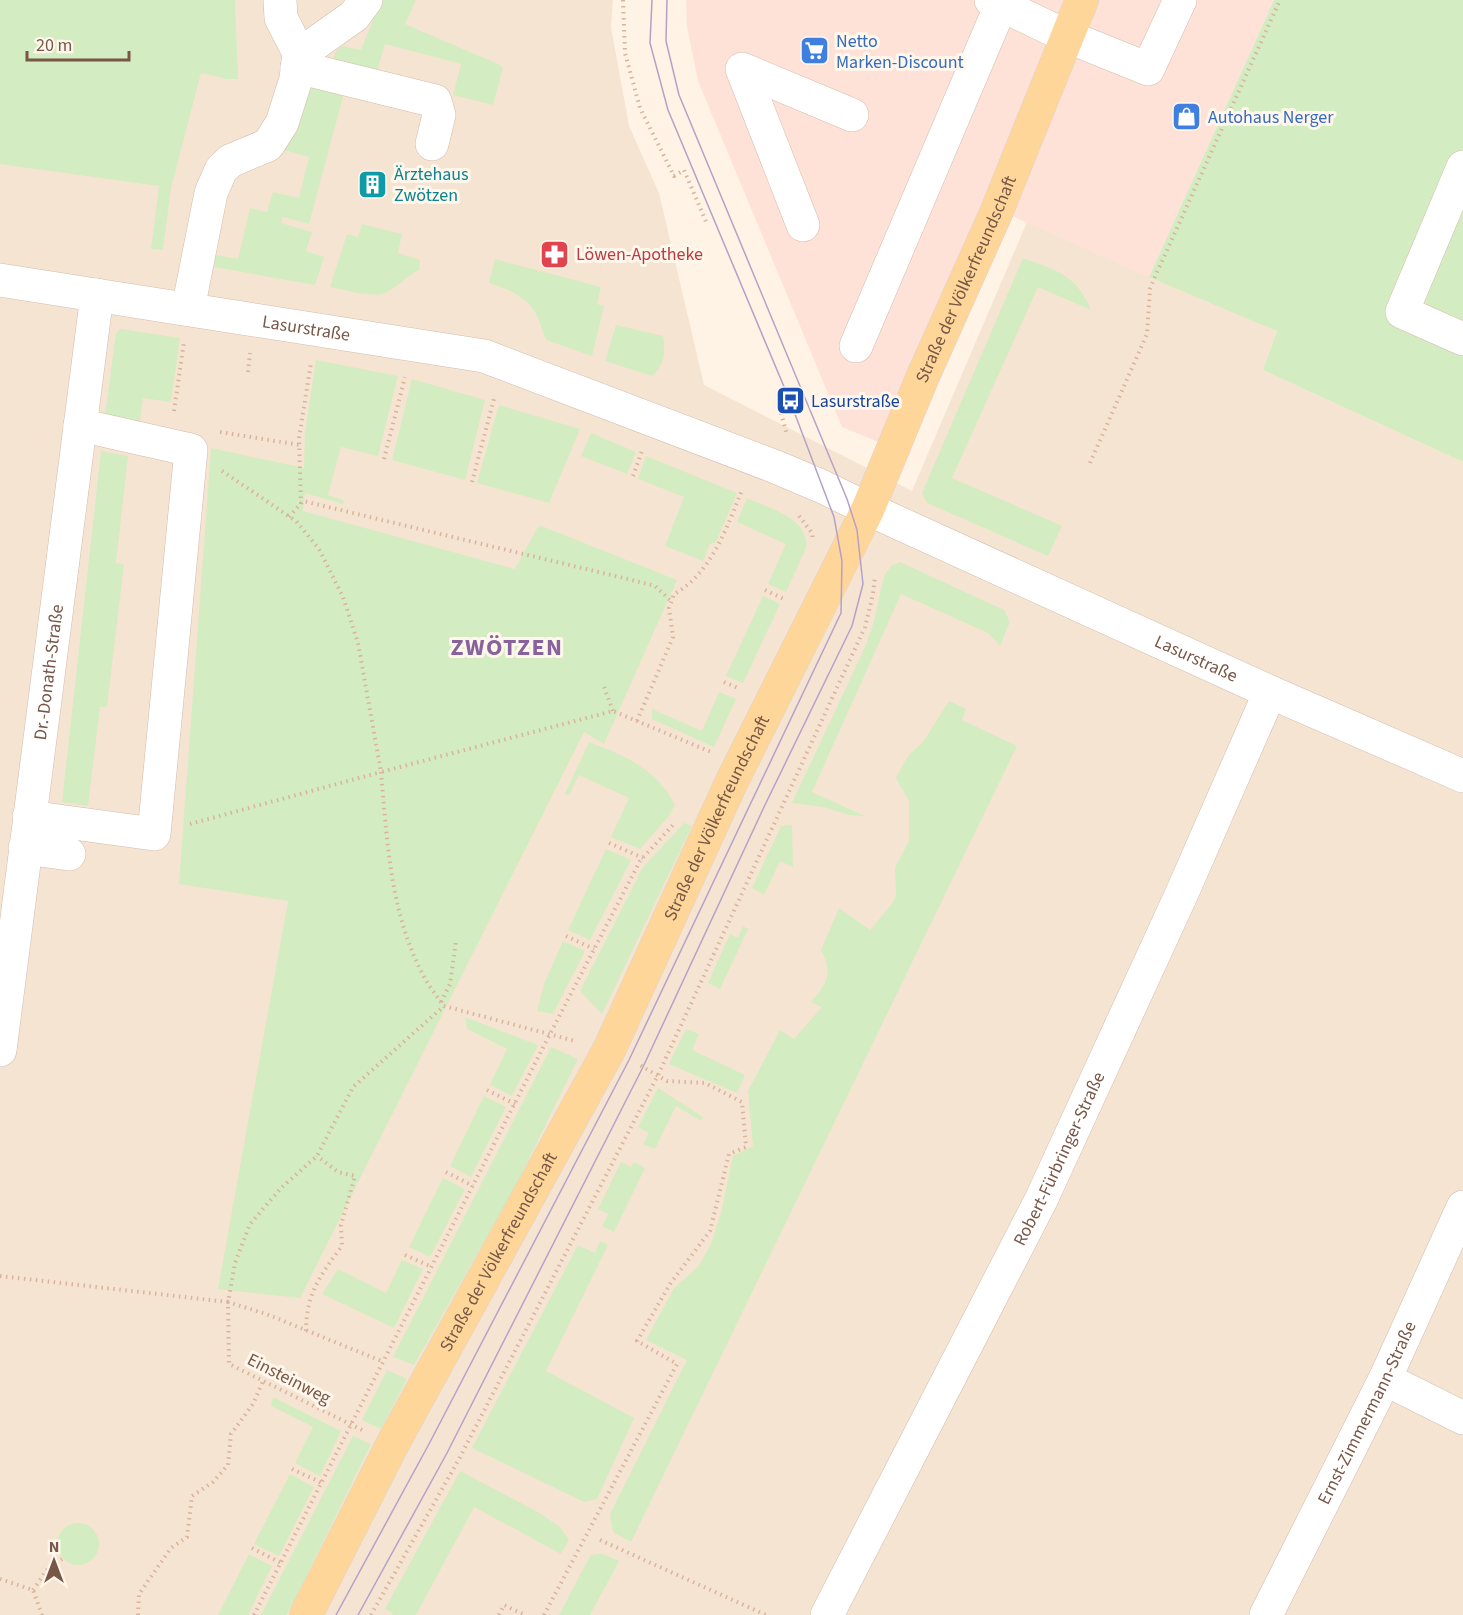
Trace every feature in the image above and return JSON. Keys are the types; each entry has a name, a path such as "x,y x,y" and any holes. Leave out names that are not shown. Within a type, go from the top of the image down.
{"main road":[{"name":"Straße der Völkerfreundschaft","path":"306,1615 392,1445 609,1050 732,781 868,509 923,376 996,213 1082,0"}],"street":[{"path":"187,321 212,193 220,170 230,161 268,145 282,123 296,79 299,53 281,18 280,0"},
{"path":"297,67 313,45 354,16 366,0"},
{"path":"856,346 996,2 1066,36 1148,69 1180,0"},
{"path":"297,67 435,101 439,115 432,144"},
{"path":"803,225 742,69 852,115"},
{"path":"1463,167 1402,312 1463,339"},
{"name":"Lasurstraße","path":"0,280 97,295 187,321 484,356 823,487 1270,692 1463,776"},
{"name":"Dr.-Donath-Straße","path":"0,1050 4,981 27,833 97,295"},
{"path":"27,833 154,834 180,447 80,425"},
{"name":"Robert-Fürbringer-Straße","path":"827,1615 1041,1200 1177,903 1270,692"},
{"path":"27,833 69,854"},
{"name":"Ernst-Zimmermann-Straße","path":"1266,1615 1385,1379 1463,1207"},
{"path":"1385,1379 1463,1418"}],"path":[{"path":"623,0 625,53 640,108 674,176 684,170 707,224"},
{"path":"1090,463 1147,334 1150,289 1154,279 1280,0"},
{"path":"180,447 187,321"},
{"path":"248,372 252,343"},
{"path":"301,504 300,445 312,354"},
{"path":"384,459 406,370"},
{"path":"472,482 496,392"},
{"path":"180,447 214,431 300,445"},
{"path":"180,447 296,521 320,549 343,597 358,643 381,772 391,871 406,934 421,973 442,1004 609,1050 667,1081 705,1083 742,1102 746,1147 729,1154 710,1231 670,1284 637,1341 677,1364 544,1615"},
{"path":"633,476 644,448"},
{"path":"637,721 673,637 669,608 674,594 689,586 720,544 743,488 750,492"},
{"path":"290,517 303,501 655,586 671,601"},
{"path":"793,513 802,519 812,533 814,547"},
{"path":"371,1615 459,1459 658,1075 865,627 873,594 875,573"},
{"path":"765,590 789,601 784,611"},
{"path":"724,682 745,691"},
{"path":"604,687 614,711"},
{"path":"154,834 614,711 716,754 732,781"},
{"path":"254,1615 594,949 644,858 680,817"},
{"path":"609,843 644,858"},
{"path":"566,936 594,949"},
{"path":"228,1302 235,1263 250,1224 282,1187 317,1156 353,1087 442,1004 450,984 456,941"},
{"path":"487,1090 514,1104"},
{"path":"306,1331 306,1313 320,1276 342,1246 341,1226 354,1176 338,1172 317,1156"},
{"path":"446,1172 473,1185"},
{"path":"405,1255 432,1267"},
{"path":"0,1276 228,1302 266,1314 384,1362"},
{"name":"Einsteinweg","path":"228,1302 229,1364 392,1445"},
{"path":"138,1615 139,1594 171,1548 187,1537 192,1496 213,1482 228,1465 231,1434 253,1404 264,1381"},
{"path":"292,1468 322,1483"},
{"path":"600,1540 766,1615"},
{"path":"252,1548 281,1563"},
{"path":"33,1590 49,1567 62,1559"},
{"path":"0,1579 33,1590"},
{"path":"33,1590 42,1615"},
{"path":"498,1615 504,1605 525,1615"}],"shaded area":[{"path":"102,0 613,0 611,27 629,126 659,193 704,385 912,491 1027,222 1277,331 1263,370 1463,462 1463,1615 0,1615 0,20 97,37"},
{"path":"686,0 1274,0 1149,277 985,204 881,443 842,427 698,81 687,27"}],"green space":[{"path":"0,0 235,0 238,79 201,73 171,188 163,250 151,249 159,186 0,164"},
{"path":"381,0 416,0 405,24 503,68 493,105 453,95 461,64 385,44 376,74 334,62 335,53 342,46 361,50"},
{"path":"1274,0 1463,0 1463,462 1263,370 1277,331 1149,277"},
{"path":"310,83 344,93 309,224 283,217 281,223 312,232 306,251 324,257 315,285 214,267 216,255 238,259 250,208 267,212 273,192 299,198 309,157 284,150 300,93"},
{"path":"362,224 402,234 398,253 420,260 419,270 382,294 360,293 330,287 347,234 358,237"},
{"path":"1023,258 1055,270 1072,281 1091,310 1038,287 952,478 1062,526 1048,556 927,503 922,493"},
{"path":"495,259 601,287 597,304 604,306 592,356 546,340 538,318 524,299 489,283"},
{"path":"616,325 663,336 663,358 659,368 652,376 605,361"},
{"path":"121,329 180,338 171,402 143,398 139,427 104,422 116,333"},
{"path":"316,360 398,376 378,456 341,447 328,495 344,500 343,504 305,493 303,511 515,569 539,525 677,580 604,744 584,732 300,1298 218,1289 288,901 179,884 211,448 304,468 305,432"},
{"path":"412,379 485,400 465,480 392,460"},
{"path":"499,405 580,429 549,503 477,483"},
{"path":"591,433 636,452 627,474 581,456"},
{"path":"101,451 128,456 116,563 124,564 107,707 100,707 88,806 62,802"},
{"path":"646,456 737,493 716,542 710,544 703,561 665,546 684,497 638,479"},
{"path":"747,498 776,510 795,522 805,538 806,548 786,592 768,584 786,544 737,522"},
{"path":"900,562 1004,610 1010,622 1000,646 988,633 901,594 812,792 865,816 849,815 823,807 792,803 866,645 884,576 891,566"},
{"path":"763,596 780,604 743,683 726,676"},
{"path":"719,692 736,699 714,747 652,719 652,709 702,731"},
{"path":"949,701 966,709 962,720 1017,746 631,1542 613,1532 610,1514 687,1360 646,1340 674,1288 698,1267 711,1244 721,1213 733,1156 753,1146 748,1091 780,1030 794,1039 822,1007 811,1002 827,978 827,966 821,950 839,908 870,930 892,904 896,895 895,868 909,841 909,801 896,778 908,756 923,742"},
{"path":"589,742 627,758 649,773 668,792 675,805 668,817 640,849 611,837 629,798 579,775 569,795 565,794"},
{"path":"684,823 692,826 602,1014 580,991 643,867"},
{"path":"792,825 793,867 780,861 764,895 752,888 781,826"},
{"path":"606,849 631,860 590,940 568,930"},
{"path":"743,926 748,929 720,989 708,983 730,934 738,938"},
{"path":"563,941 585,951 553,1014 537,1011 544,984"},
{"path":"465,1017 538,1045 512,1096 490,1085 507,1049 467,1029"},
{"path":"686,1029 699,1034 692,1050 745,1075 737,1093 669,1064"},
{"path":"551,1047 578,1059 514,1189 414,1365 393,1357"},
{"path":"658,1088 703,1117 701,1121 676,1106 655,1149 643,1144 649,1133 638,1127"},
{"path":"484,1096 506,1107 471,1177 450,1166"},
{"path":"621,1162 631,1167 634,1162 645,1168 614,1232 602,1226 608,1214 598,1209"},
{"path":"443,1178 465,1189 430,1257 409,1247"},
{"path":"600,1241 608,1245 546,1371 634,1418 597,1499 584,1502 472,1448 578,1245 595,1253"},
{"path":"402,1260 423,1269 394,1328 322,1294 338,1269 386,1293"},
{"path":"387,1370 407,1379 381,1429 362,1420"},
{"path":"273,1397 341,1431 320,1476 295,1463 313,1427 271,1406"},
{"path":"353,1436 371,1444 296,1597 286,1615 261,1615"},
{"path":"460,1471 538,1512 560,1527 569,1540 561,1554 474,1507 416,1615 392,1615 393,1613 385,1609"},
{"path":"290,1474 314,1487 279,1556 254,1544"},
{"path":"78,1523 93,1529 99,1544 93,1559 78,1565 63,1559 57,1544 63,1529"},
{"path":"249,1554 272,1566 248,1615 218,1615"},
{"path":"603,1554 619,1561 590,1615 559,1615 590,1556"}],"tram line":[{"path":"336,1615 429,1444 629,1060 841,613 842,561 834,517 790,401 668,110 650,43 652,0"},
{"path":"358,1615 447,1453 643,1067 764,807 852,626 863,584 857,530 847,499 679,95 666,41 667,0"}],"place":[{"name":"Netto Marken-Discount","path":"815,51"},
{"name":"Autohaus Nerger","path":"1187,117"},
{"name":"Ärztehaus Zwötzen","path":"373,184"},
{"name":"Löwen-Apotheke","path":"555,254"},
{"name":"Lasurstraße","path":"790,401"}],"district":[{"name":"ZWÖTZEN","path":"507,647"}]}
